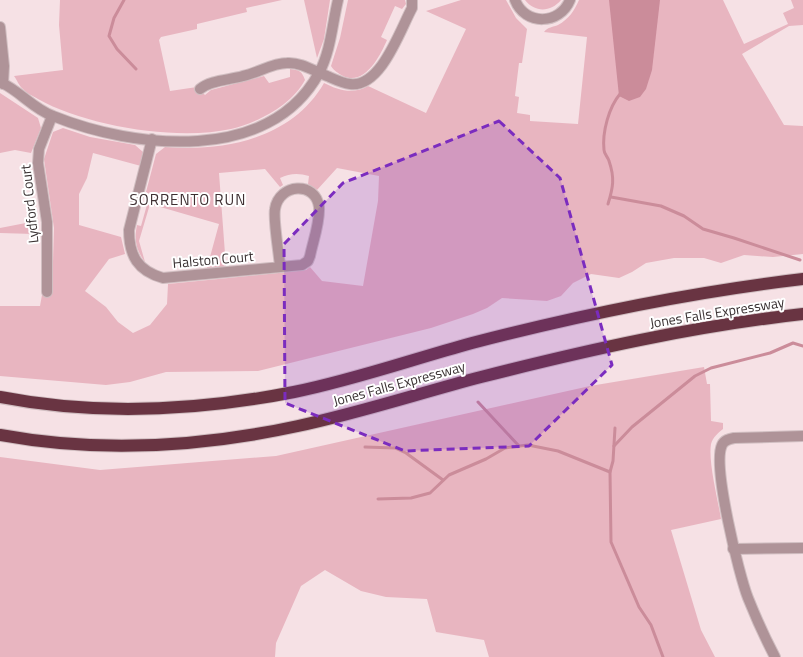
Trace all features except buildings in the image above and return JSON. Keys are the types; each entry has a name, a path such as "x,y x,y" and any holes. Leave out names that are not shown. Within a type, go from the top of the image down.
{"highway":[{"name":"Jones Falls Expressway","path":"0,397 65,407 120,409 184,408 239,402 317,386 539,327 673,299 803,279"},
{"name":"Jones Falls Expressway","path":"0,435 60,443 119,446 185,443 244,436 300,426 480,377 615,344 732,324 803,314"}],"street":[{"path":"0,27 4,66 2,83 35,107 52,116 107,133 152,139 203,141 224,139 257,129 287,110 303,96 319,73 331,40 338,0"},
{"path":"200,89 208,85 245,76 277,64 287,63 305,66 319,73 350,84 358,84 374,76 390,53 412,8 412,0"},
{"path":"515,0 526,15 540,19 548,19 558,14 570,0"},
{"name":"Lydford Court","path":"47,292 47,222 38,163 39,149 52,116"},
{"name":"Halston Court","path":"152,139 129,230 129,245 132,254 139,265 146,271 163,278 302,265 308,261 310,256 319,207 312,193 302,188 292,189 282,193 277,201 275,210 280,267"},
{"path":"775,657 748,598 734,549 721,473 720,449 722,443 726,440 734,438 803,436"},
{"path":"734,549 803,548"}],"highlighted area":[{"path":"499,121 560,178 612,365 529,446 405,451 285,403 284,244 343,183"}],"shaded area":[{"path":"60,0 282,0 246,8 247,12 197,24 197,29 161,37 159,40 170,91 197,87 205,95 211,90 264,76 269,83 290,77 290,69 300,72 305,80 292,97 273,112 252,122 231,129 209,132 158,132 106,124 81,117 58,109 26,92 19,85 14,76 63,70 59,25"},
{"path":"304,0 330,0 324,39 317,58"},
{"path":"348,0 405,0 406,4 402,9 395,6 381,37 387,40 371,68 358,77 351,78 339,74 331,66 340,38"},
{"path":"461,0 506,0 516,18 527,29 522,63 519,63 515,96 519,97 517,113 530,115 530,121 578,124 587,37 544,32 565,20 573,11 579,0 723,0 744,44 788,24 783,13 794,8 791,0 803,0 803,25 789,26 742,54 784,125 803,126 803,254 773,257 744,255 721,263 704,258 674,258 646,263 619,278 591,274 573,283 561,296 547,301 502,298 487,308 473,314 431,328 258,371 166,372 130,382 106,385 0,376 0,306 40,306 42,295 52,295 54,228 44,159 53,132 63,128 90,137 135,145 143,152 141,166 93,153 87,178 79,194 79,225 121,237 125,254 109,259 85,291 106,307 118,322 133,333 150,325 167,304 168,284 298,271 306,270 310,267 322,281 363,286 378,201 379,176 337,168 317,190 308,184 309,176 302,174 291,174 280,178 283,185 280,187 265,169 219,173 226,267 207,268 219,224 150,204 139,241 145,262 138,249 136,230 137,225 141,226 150,194 146,192 156,154 165,147 210,147 232,144 254,138 275,129 294,117 310,102 324,83 335,88 351,91 368,86 426,113 466,29 426,11"},
{"path":"525,0 561,0 553,7 548,9 538,9 533,7"},
{"path":"609,0 660,0 652,70 646,89 640,97 629,101 619,96"},
{"path":"0,93 38,118 41,128 31,153 15,150 0,153"},
{"path":"31,222 33,234 0,233 0,228"},
{"path":"704,367 707,384 710,384 711,421 723,423 723,429 716,435 712,442 710,452 721,519 671,530 701,630 715,657 489,657 484,640 436,632 427,599 386,597 361,591 325,570 301,586 276,643 275,657 0,657 0,457 100,470 276,456 590,386"}],"waterway":[{"path":"124,0 114,18 109,36 117,49 136,69"},
{"path":"608,204 613,178 611,167 604,151 604,135 607,120 616,99 620,94"},
{"path":"611,197 661,206 684,216 703,229 800,260"},
{"path":"614,446 632,427 695,376 711,368 770,353 793,343 803,346"},
{"path":"478,402 519,446"},
{"path":"615,428 613,461 610,472 611,542 639,607 651,625 663,657"},
{"path":"378,499 411,498 430,493 449,475 486,459 505,448 528,445 558,451 610,472"},
{"path":"365,447 395,448 406,453 443,480"}],"district":[{"name":"SORRENTO RUN","path":"188,199"}]}
